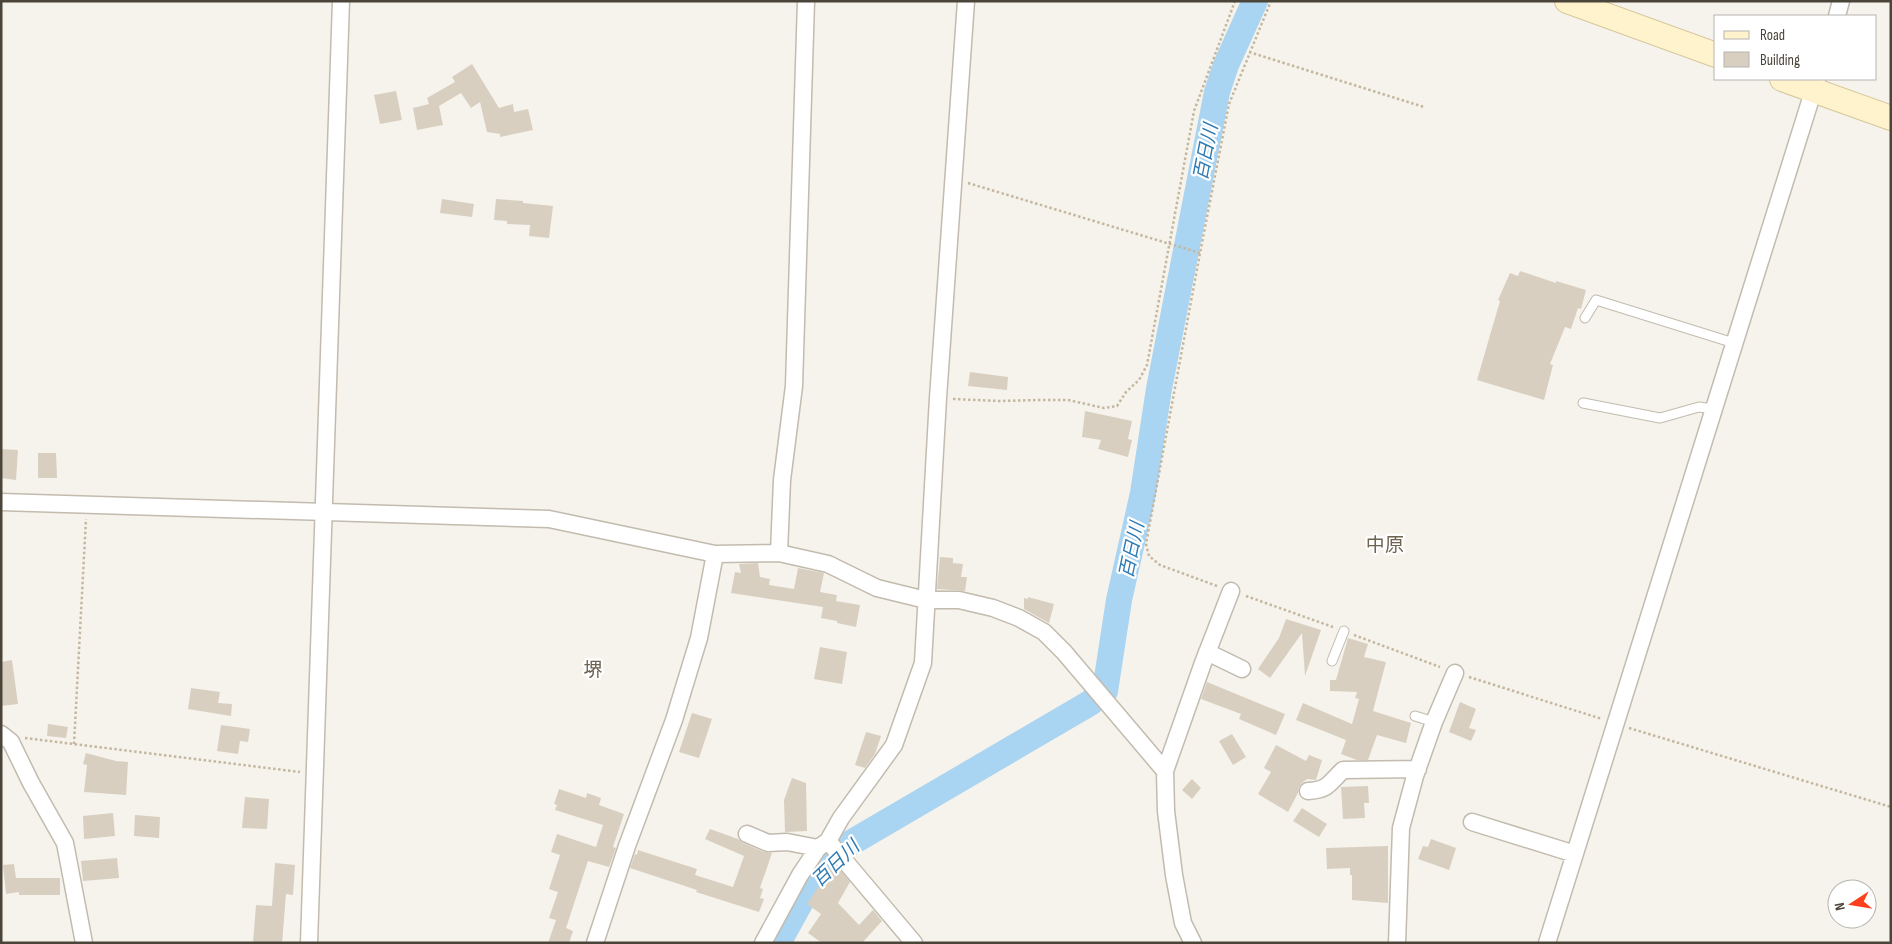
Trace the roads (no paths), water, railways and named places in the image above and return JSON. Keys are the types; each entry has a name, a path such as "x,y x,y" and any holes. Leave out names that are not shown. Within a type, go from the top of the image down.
{"street":[{"path":"309,943 341,1"},
{"path":"779,553 782,480 794,386 806,1"},
{"path":"763,943 800,875 831,849 841,818 894,745 894,725 923,663 938,398 966,1"},
{"path":"1567,1 1714,54"},
{"path":"1837,15 1841,1"},
{"path":"1788,80 1816,85 1891,118"},
{"path":"1547,943 1816,85"},
{"path":"1,502 549,520 715,554 779,553 828,564 878,588 926,600 959,600 993,608 1019,618 1044,632 1064,652 1165,770"},
{"path":"595,943 627,846 674,720 699,638 715,554"},
{"path":"1193,943 1183,923 1174,875 1166,811 1165,770 1231,591"},
{"path":"1207,652 1242,669"},
{"path":"1397,943 1401,828 1418,768 1434,722 1455,672"},
{"path":"6,738 64,843 84,943"},
{"path":"1308,791 1325,788 1343,770 1418,768"},
{"path":"1472,822 1575,854"},
{"path":"747,834 768,842 787,842 831,849 914,943"}],"lane":[{"path":"1585,318 1596,300 1734,343"},
{"path":"1583,403 1660,418 1699,407 1713,409"},
{"path":"1332,661 1344,631"},
{"path":"1415,716 1434,722"}],"waterway":[{"name":"百日川","path":"778,943 814,878 830,859 849,844 1090,703 1105,691 1119,600 1143,493 1159,389 1217,92 1226,65 1255,1"}],"district":[{"name":"中原","path":"1385,544"},
{"name":"堺","path":"593,669"}]}
